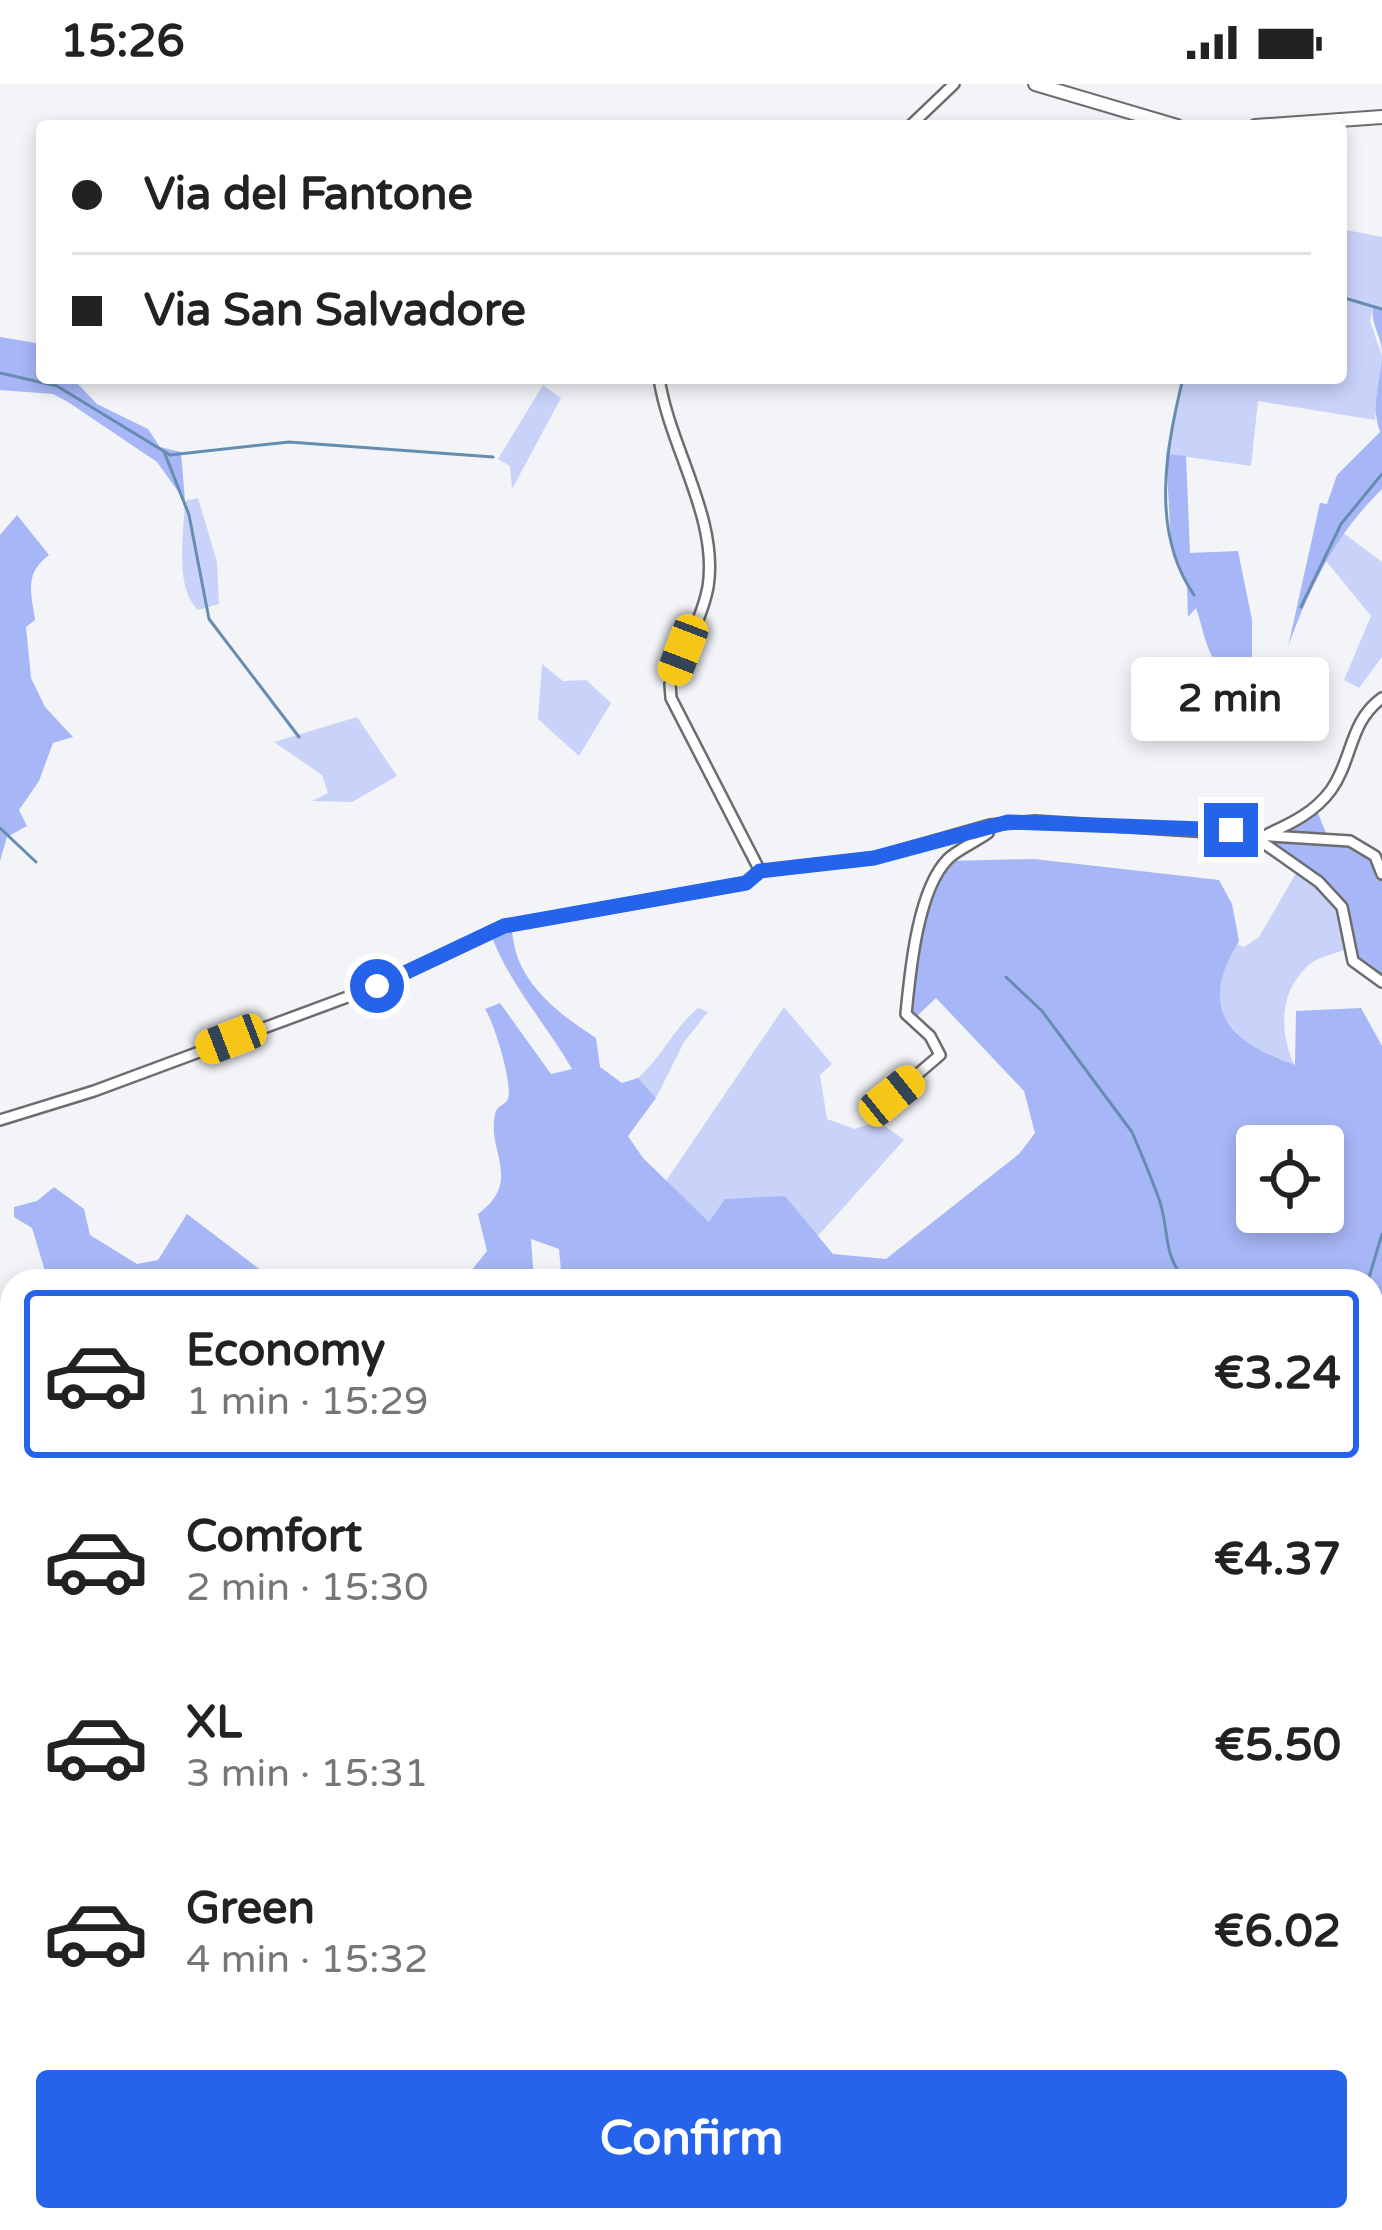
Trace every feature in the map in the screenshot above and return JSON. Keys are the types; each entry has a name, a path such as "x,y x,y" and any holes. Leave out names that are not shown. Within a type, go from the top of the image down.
{"street":[{"path":"916,120 954,84"},
{"path":"1035,84 1157,120"},
{"path":"1340,120 1382,117"},
{"path":"660,384 665,419 707,540 710,566 707,592 670,684 671,698 760,871"},
{"path":"1268,834 1299,820 1334,787 1361,716 1382,698"},
{"path":"0,1120 94,1091 377,986 504,926 746,883 760,871 874,858 990,825 1035,821 1268,834 1365,846 1382,874"},
{"path":"892,1096 940,1055 930,1036 906,1014 906,986 928,898 946,861 988,833 990,825"},
{"path":"1250,834 1330,894 1347,917 1353,961 1382,982"}],"shaded area":[{"path":"1347,230 1382,237 1382,309 1373,307 1370,321 1382,356 1375,420 1258,401 1251,466 1166,454 1182,384 1347,384"},
{"path":"1373,306 1382,309 1382,354 1373,319"},
{"path":"0,337 36,343 36,384 78,384 97,404 148,429 160,447 181,452 185,501 157,462 68,402 53,394 0,390"},
{"path":"1382,354 1382,489 1326,562 1288,647 1320,503 1327,504 1337,475 1380,432 1376,402"},
{"path":"543,385 561,398 512,489 510,466 498,459"},
{"path":"1166,454 1186,456 1190,553 1238,551 1252,620 1252,662 1232,674 1212,655 1196,608 1188,617 1187,584 1171,543"},
{"path":"198,498 217,562 219,604 198,610 186,588 182,559 185,501"},
{"path":"17,515 49,555 36,569 31,584 35,620 26,627 31,678 45,707 73,737 53,743 39,781 19,810 27,826 7,837 0,861 0,535"},
{"path":"1342,532 1382,562 1382,657 1359,688 1344,680 1371,616 1326,561"},
{"path":"542,664 563,681 586,680 611,703 579,756 538,719"},
{"path":"357,717 397,776 352,802 312,801 328,793 322,775 274,742"},
{"path":"1315,806 1329,840 1365,846 1382,874 1382,982 1353,961 1342,920 1325,891 1266,843 1268,834"},
{"path":"1034,859 1219,880 1232,904 1239,941 1221,985 1226,1020 1237,1033 1295,1065 1296,1011 1361,1008 1382,1046 1382,1269 561,1269 559,1249 531,1239 533,1269 473,1269 487,1251 478,1214 499,1189 494,1125 496,1111 507,1101 509,1091 502,1053 485,1009 500,1003 551,1074 572,1069 517,985 490,932 512,925 528,978 552,1005 596,1038 600,1067 622,1083 638,1078 656,1098 628,1136 643,1158 709,1222 725,1199 785,1196 833,1254 886,1259 1019,1154 1035,1133 1024,1091 936,998 913,1020 906,1014 928,898 946,861"},
{"path":"1299,868 1342,907 1347,949 1313,962 1292,987 1284,1026 1295,1066 1239,1035 1227,1021 1220,988 1237,944 1244,947 1259,937"},
{"path":"784,1007 832,1064 820,1075 827,1119 855,1129 878,1121 904,1140 816,1238 785,1196 710,1223 666,1181"},
{"path":"698,1008 708,1012 684,1042 656,1098 638,1078"},
{"path":"54,1187 84,1209 90,1235 137,1264 158,1260 187,1214 259,1269 44,1269 32,1228 14,1217 14,1207 37,1201"}],"waterway":[{"path":"1347,299 1382,309"},
{"path":"0,373 36,381"},
{"path":"48,384 170,455 289,442 493,457"},
{"path":"1182,384 1167,461 1167,517 1171,544 1194,595"},
{"path":"165,454 189,515 209,619 299,737"},
{"path":"1301,607 1341,524 1382,474"},
{"path":"0,828 36,862"},
{"path":"1006,977 1042,1011 1132,1132 1160,1202 1177,1269"},
{"path":"1372,1269 1382,1234"}],"route":[{"path":"377,986 504,926 746,883 760,871 874,858 990,825 1035,821 1231,830"}]}
